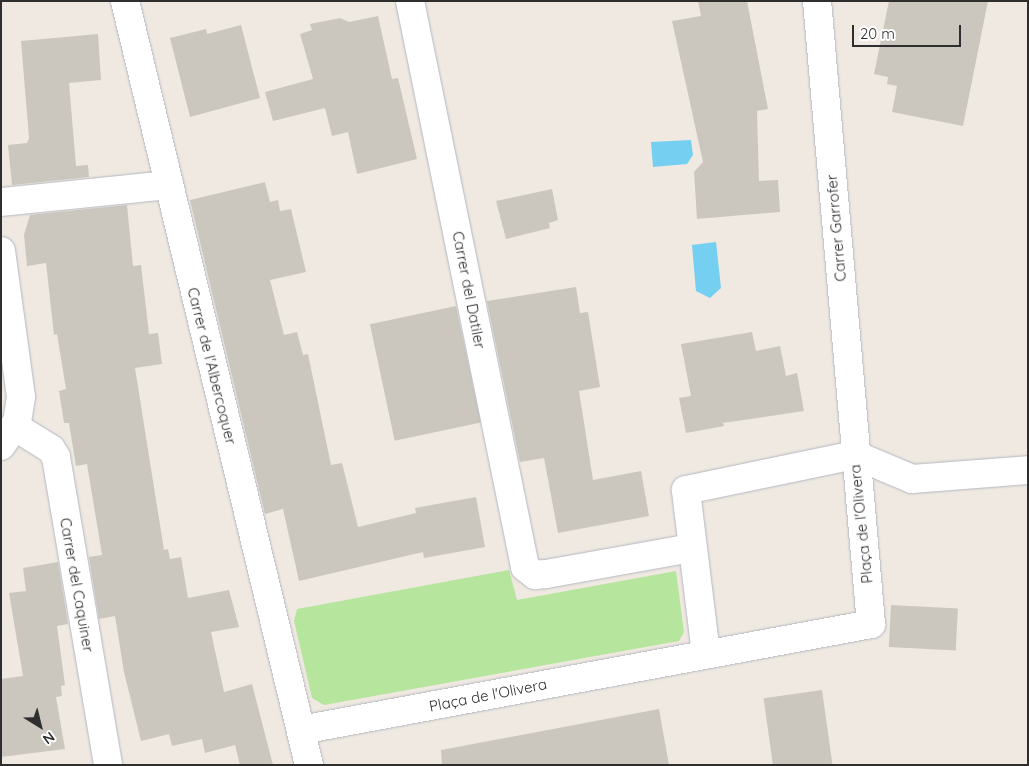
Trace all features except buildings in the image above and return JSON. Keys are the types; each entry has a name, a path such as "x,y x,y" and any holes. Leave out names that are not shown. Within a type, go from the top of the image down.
{"street":[{"name":"Carrer de l'Albercoquer","path":"124,1 309,765"},
{"name":"Carrer del Datiler","path":"410,1 525,567 535,575 692,548"},
{"name":"Carrer Garrofer","path":"818,1 855,455"},
{"path":"1,202 169,185"},
{"path":"1,251 21,397 8,436"},
{"name":"Carrer del Caquiner","path":"8,436 51,449 56,457 108,765"},
{"path":"855,455 912,479 1028,470"},
{"name":"Plaça de l'Olivera","path":"301,730 871,624 855,455 686,490 706,654"}],"green space":[{"path":"509,570 517,600 676,571 684,632 679,641 324,705 312,698 294,621 297,609"}],"water":[{"path":"691,140 693,155 687,164 653,167 651,142"},
{"path":"716,242 721,288 710,298 696,291 692,245"}]}
